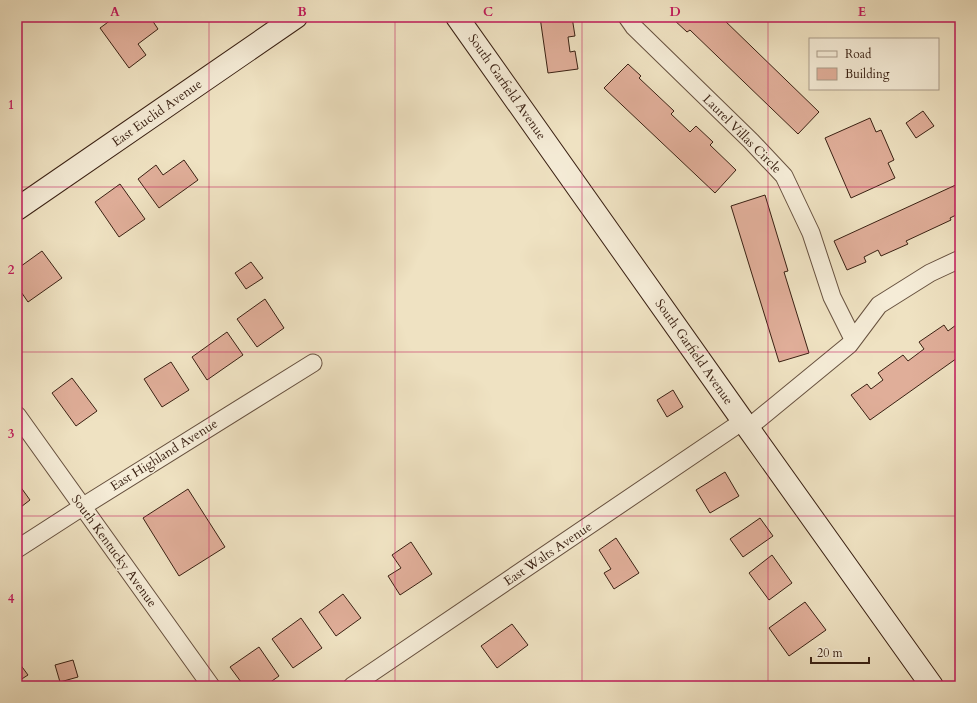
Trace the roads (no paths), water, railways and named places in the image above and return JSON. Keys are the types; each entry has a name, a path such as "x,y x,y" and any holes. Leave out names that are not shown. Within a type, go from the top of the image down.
{"street":[{"name":"East Euclid Avenue","path":"17,210 296,17"},
{"name":"South Garfield Avenue","path":"457,17 745,425 932,686"},
{"name":"Laurel Villas Circle","path":"627,17 634,27 751,141 784,176 811,233 832,297 852,340"},
{"path":"745,425 849,345 879,305 930,273 960,259"},
{"name":"East Highland Avenue","path":"17,549 313,363"},
{"name":"South Kentucky Avenue","path":"17,415 211,686"},
{"name":"East Walts Avenue","path":"352,686 745,425"}]}
